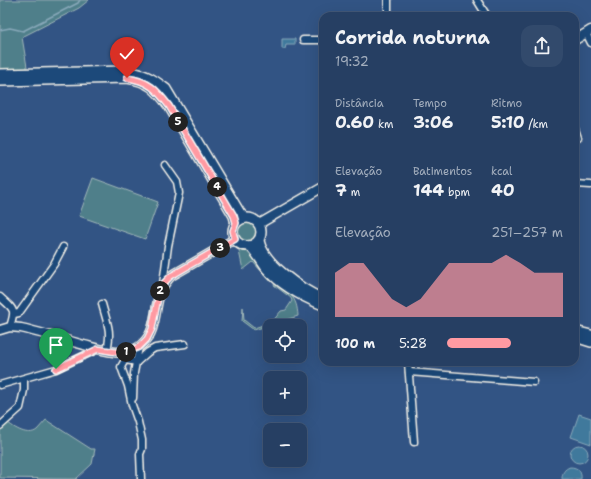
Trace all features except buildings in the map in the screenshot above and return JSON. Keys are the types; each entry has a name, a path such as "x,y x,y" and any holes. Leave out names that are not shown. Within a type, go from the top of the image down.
{"main road":[{"path":"0,74 125,71 141,73 154,79 166,89 240,213 245,218"},
{"path":"0,81 127,78 139,80 151,85 159,92 169,106 234,216 236,223 233,231 235,239 241,245 250,246 259,241"},
{"path":"236,223 245,218 253,219 259,224 262,233 259,241 260,247 279,270 298,286 319,297"},
{"path":"250,246 268,269 284,284 306,299 319,304"},
{"path":"579,332 591,335"},
{"path":"579,338 591,342"}],"street":[{"path":"388,0 388,12"},
{"path":"477,0 484,12"},
{"path":"579,37 588,31 591,43"},
{"path":"303,40 319,40"},
{"path":"0,330 10,327 21,328 98,349 126,352 139,347 147,339 152,329 159,293 163,284 168,246 179,193 178,182 165,165"},
{"path":"579,184 591,185"},
{"path":"259,224 319,189"},
{"path":"163,284 171,276 235,239"},
{"path":"14,314 18,313 54,264 63,247"},
{"path":"0,297 13,310 14,314 10,327"},
{"path":"102,304 110,333 107,350"},
{"path":"137,362 155,348 185,344"},
{"path":"132,405 134,373 139,347"},
{"path":"0,385 56,369 98,349"},
{"path":"137,362 125,360 120,367 128,386 142,440 142,449 140,454 141,479"},
{"path":"408,366 414,442"},
{"path":"409,372 534,382"},
{"path":"0,426 20,408 24,390 24,379"}],"green space":[{"path":"0,0 89,0 79,8 22,37 28,73 0,74"},
{"path":"93,178 158,202 145,239 79,216"},
{"path":"243,223 251,223 256,228 254,239 251,241 243,241 238,236 238,228"},
{"path":"244,249 248,251 272,279 270,281 253,262 243,270 239,251"},
{"path":"275,283 292,296 296,304 298,316 289,319 274,319 281,311 286,310 292,301 291,298 274,285"},
{"path":"243,307 244,320 254,328 263,325 263,327 254,330 242,321"},
{"path":"46,420 91,449 95,449 92,464 76,479 0,478 0,428 7,422 21,431 30,433 37,430"}],"water":[{"path":"282,39 295,39 295,45 286,45 285,49 282,49"},
{"path":"579,414 591,418 591,444 571,437"},
{"path":"575,445 583,445 588,450 586,461 583,463 575,463 570,458 570,450"},
{"path":"570,467 579,470 581,479 562,479 562,475 566,469"}],"waterway":[{"path":"0,30 10,28 23,31 78,3 80,0"}],"route":[{"path":"56,369 98,349 126,352 139,347 147,339 152,329 159,293 163,284 171,276 235,239 233,235 236,223 234,216 169,106 159,92 151,85 139,80 127,78"}]}
